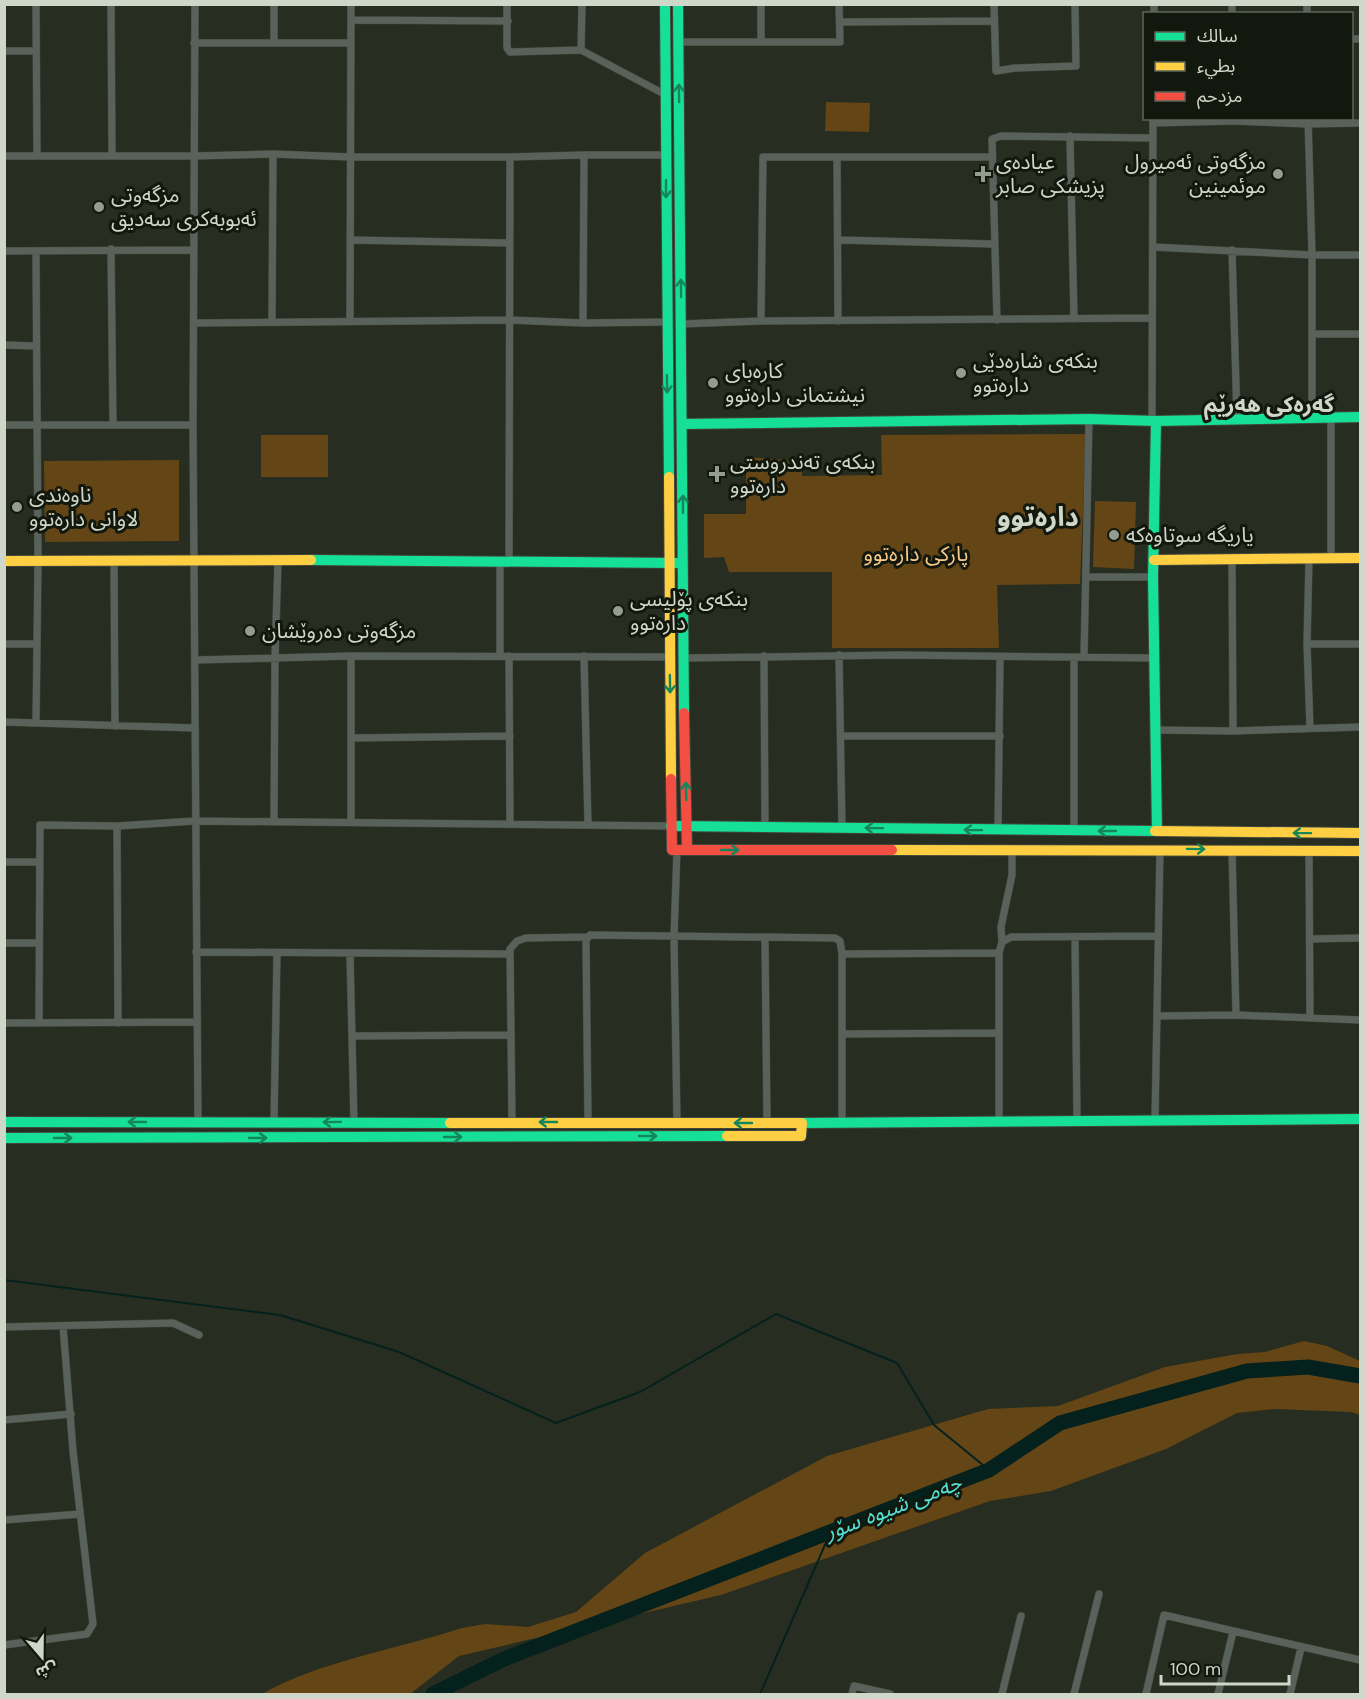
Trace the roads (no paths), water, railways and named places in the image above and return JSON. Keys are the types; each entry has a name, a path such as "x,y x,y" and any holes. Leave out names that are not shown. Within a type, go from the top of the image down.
{"street":[{"path":"36,4 37,156"},
{"path":"111,4 112,156"},
{"path":"195,4 193,425 198,1122"},
{"path":"274,4 274,43"},
{"path":"350,321 351,4"},
{"path":"507,4 507,48 510,52 581,50 666,95"},
{"path":"581,50 582,4"},
{"path":"665,4 671,826 679,850"},
{"path":"677,1122 674,937 679,850 687,826 678,4"},
{"path":"761,4 761,42"},
{"path":"678,42 840,42 839,4"},
{"path":"994,4 996,71 1015,68 1076,66 1075,4"},
{"path":"352,21 508,21"},
{"path":"840,22 994,21"},
{"path":"194,43 351,43"},
{"path":"4,51 36,51"},
{"path":"1157,831 1152,318 1154,121 1360,123"},
{"path":"1308,122 1312,255 1312,419"},
{"path":"997,320 993,244 992,139 1001,136 1153,138"},
{"path":"1070,136 1074,319"},
{"path":"272,322 273,154"},
{"path":"583,323 584,154"},
{"path":"4,156 666,155"},
{"path":"500,656 509,320 510,157"},
{"path":"761,321 763,157 992,158"},
{"path":"837,158 838,321"},
{"path":"350,240 509,243"},
{"path":"838,240 993,244"},
{"path":"1153,247 1312,255 1360,255"},
{"path":"111,249 113,425"},
{"path":"4,250 194,250"},
{"path":"36,250 38,561 36,723"},
{"path":"1232,250 1237,418"},
{"path":"681,324 761,321 1152,318"},
{"path":"194,322 509,320 583,323 666,322"},
{"path":"1312,334 1360,334"},
{"path":"4,345 36,346"},
{"path":"667,424 673,417 678,417 682,424"},
{"path":"682,424 1089,419 1154,421 1360,417"},
{"path":"1331,418 1331,560"},
{"path":"1084,657 1089,419"},
{"path":"4,425 193,425"},
{"path":"1154,560 1360,558"},
{"path":"4,561 195,559 683,563"},
{"path":"1309,559 1307,644 1310,728"},
{"path":"114,560 115,726"},
{"path":"1232,560 1233,731"},
{"path":"274,822 278,561"},
{"path":"1086,577 1154,577"},
{"path":"670,620 683,619"},
{"path":"4,644 36,644"},
{"path":"1307,644 1360,644"},
{"path":"195,660 351,656 669,657"},
{"path":"351,656 351,822"},
{"path":"509,656 510,823"},
{"path":"584,656 588,825"},
{"path":"764,656 765,828"},
{"path":"684,658 839,656 1154,658"},
{"path":"839,656 842,827"},
{"path":"998,850 1000,657"},
{"path":"1074,657 1074,830"},
{"path":"4,722 195,728"},
{"path":"1155,730 1233,731 1360,727"},
{"path":"351,738 510,736"},
{"path":"840,736 1000,736"},
{"path":"39,1023 40,825 117,826 195,821 510,823 1360,834"},
{"path":"117,826 118,1023"},
{"path":"1155,1120 1160,849"},
{"path":"679,850 1360,850"},
{"path":"999,1121 999,953 1002,942 1001,927 1012,875 1012,850"},
{"path":"1232,850 1236,1015"},
{"path":"1309,850 1310,1018"},
{"path":"4,862 39,862"},
{"path":"512,1122 509,954 513,945 521,939 587,937 590,935 765,939 835,938 840,941 842,954 842,1122"},
{"path":"1002,942 1011,938 1158,936"},
{"path":"587,937 588,1122"},
{"path":"1075,938 1077,1120"},
{"path":"1310,939 1360,938"},
{"path":"765,939 767,1123"},
{"path":"4,943 39,943"},
{"path":"196,952 509,954"},
{"path":"274,1122 277,952"},
{"path":"842,954 999,953"},
{"path":"350,954 354,1122"},
{"path":"1158,1016 1236,1015 1360,1020"},
{"path":"4,1023 197,1022"},
{"path":"842,1034 999,1033"},
{"path":"352,1036 511,1035"},
{"path":"4,1122 802,1123 1360,1119"},
{"path":"309,1122 309,1138"},
{"path":"4,1138 801,1136 802,1123"},
{"path":"4,1327 173,1323 199,1335"},
{"path":"4,1645 87,1634 93,1623 70,1414 63,1326"},
{"path":"4,1420 70,1414"},
{"path":"4,1520 81,1514"},
{"path":"1074,1695 1098,1594"},
{"path":"1146,1695 1164,1615 1301,1648 1360,1659"},
{"path":"1002,1695 1021,1616"},
{"path":"1218,1695 1233,1632"},
{"path":"1290,1695 1301,1648"},
{"path":"852,1695 854,1686 890,1695"}],"waterway":[{"path":"4,1280 280,1315 399,1352 556,1423 640,1392 776,1314 897,1363 934,1425 989,1470"},
{"name":"چەمی شیوە سۆر","path":"433,1694 504,1659 989,1470 1060,1423 1247,1371 1308,1367 1360,1376"},
{"path":"760,1694 831,1531"}],"place":[{"name":"عیادەی پزیشکی صابر","path":"983,174"},
{"name":"مزگەوتی ئەمیرول موئمینین","path":"1278,174"},
{"name":"مزگەوتی ئەبوبەکری سەدیق","path":"99,207"},
{"name":"بنکەی شارەدێی دارەتوو","path":"961,373"},
{"name":"کارەبای نیشتمانی دارەتوو","path":"713,383"},
{"name":"بنکەی تەندروستی دارەتوو","path":"717,474"},
{"name":"ناوەندی لاوانی دارەتوو","path":"17,507"},
{"name":"یاریگە سوتاوەکە","path":"1114,535"},
{"name":"بنکەی پۆلیسی دارەتوو","path":"618,611"},
{"name":"مزگەوتی دەروێشان","path":"250,631"}],"district":[{"name":"گەرەکی هەرێم","path":"1269,404"},
{"name":"دارەتوو","path":"1038,516"}],"park label":[{"name":"پارکی دارەتوو","path":"916,554"}]}
